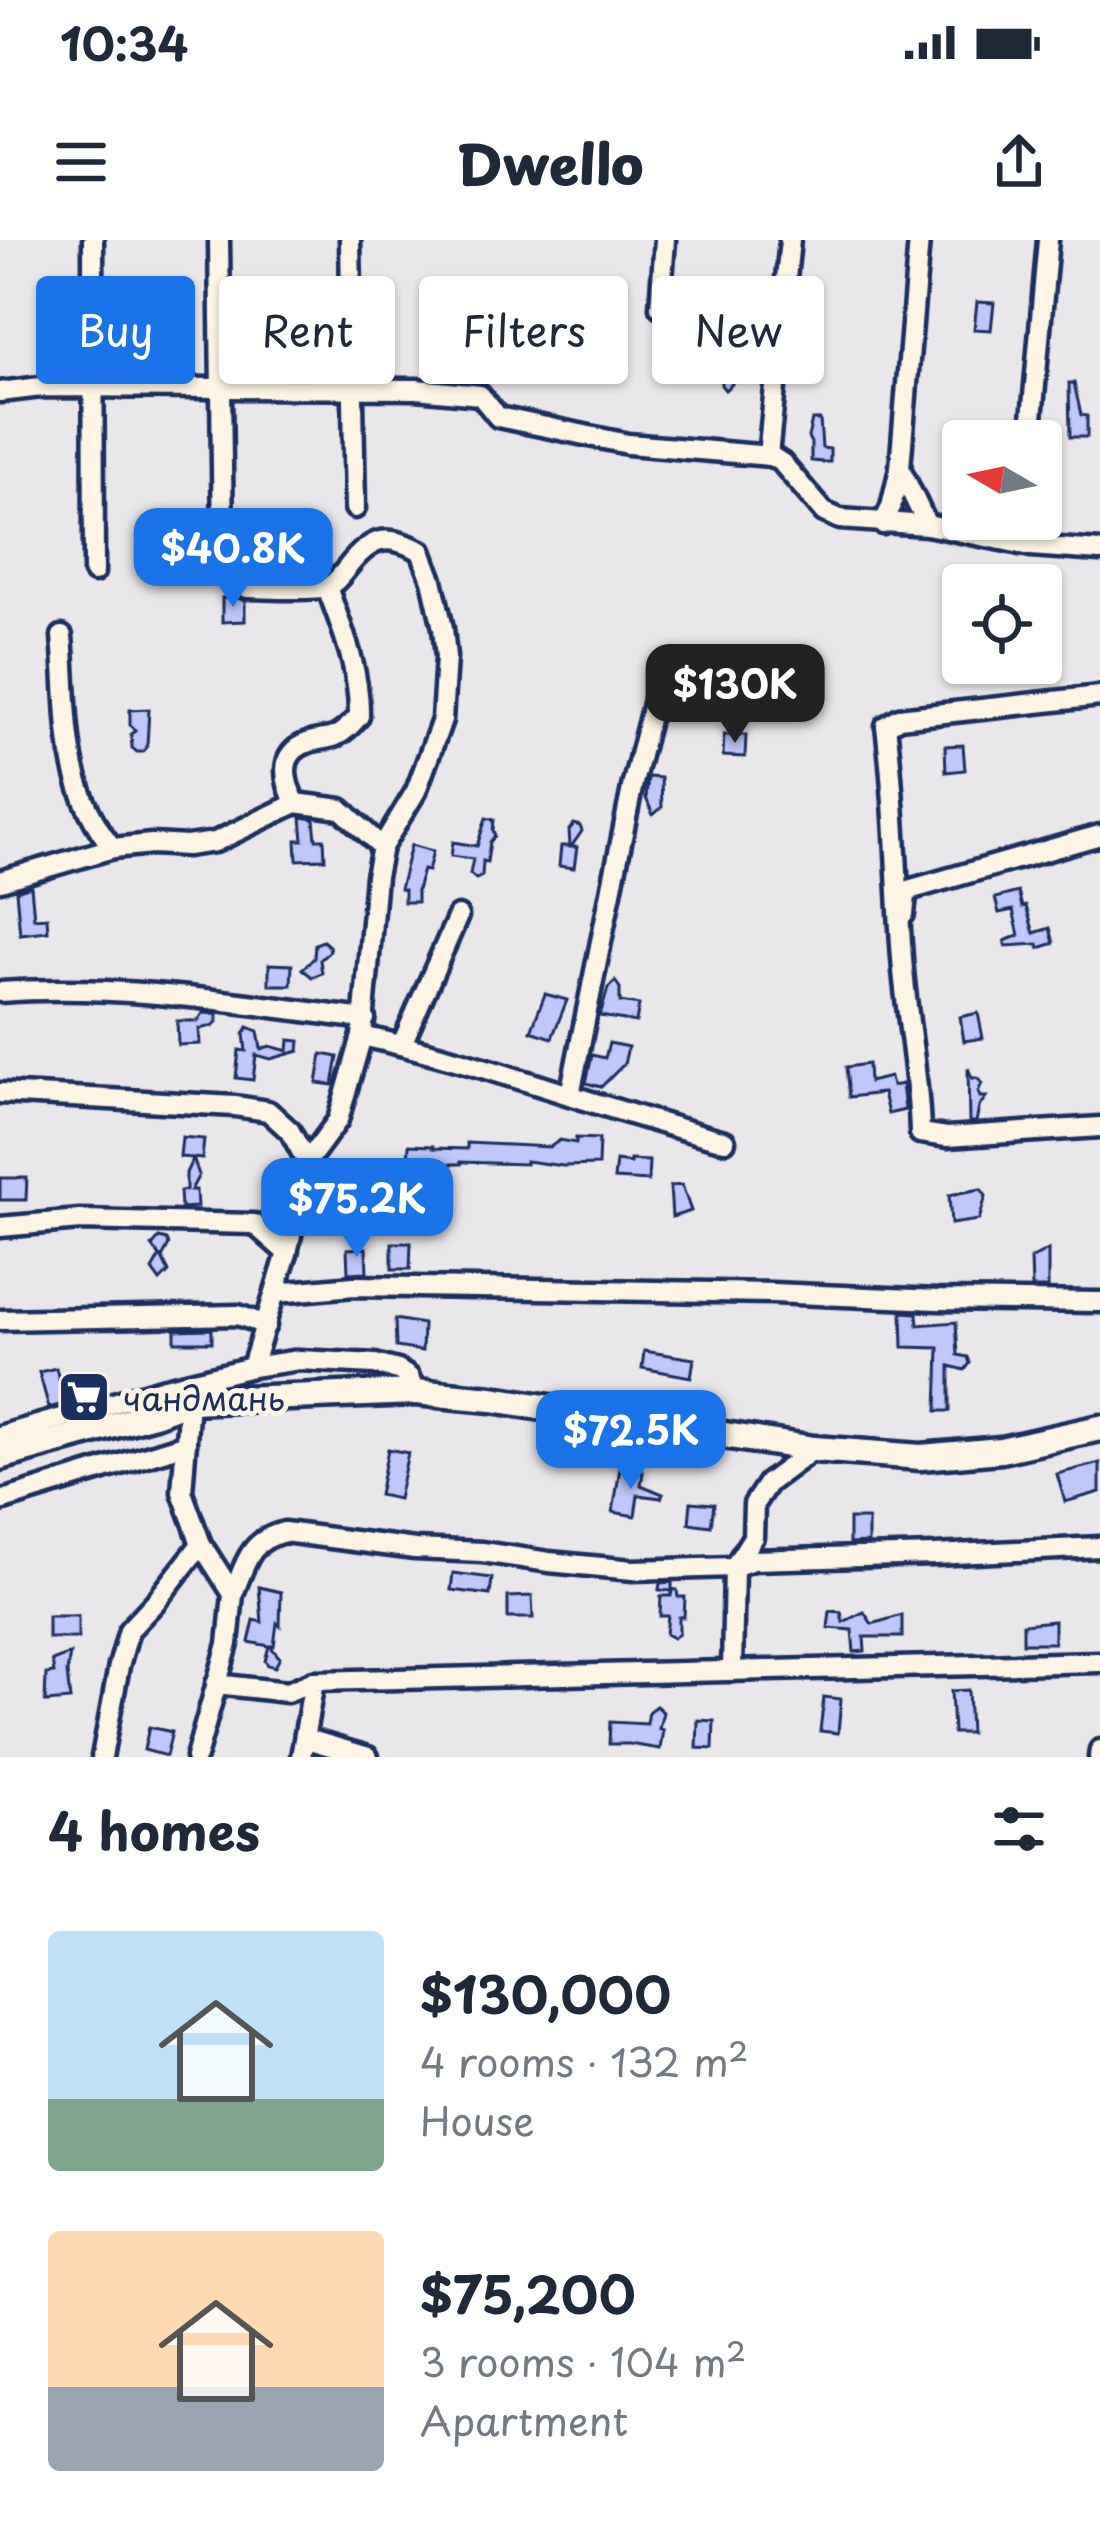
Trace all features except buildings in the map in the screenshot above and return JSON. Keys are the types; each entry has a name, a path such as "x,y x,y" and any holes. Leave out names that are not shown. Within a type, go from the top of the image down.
{"main road":[{"path":"0,1457 75,1427 188,1401 415,1393 492,1399 814,1449 921,1457 1001,1450 1100,1427"}],"street":[{"path":"93,240 94,572"},
{"path":"219,240 223,541"},
{"path":"350,240 355,508"},
{"path":"662,276 665,240"},
{"path":"768,456 790,240"},
{"path":"883,524 899,468 919,240"},
{"path":"1032,420 1048,240"},
{"path":"0,392 41,387 416,389 479,395 498,417 628,444 768,456 782,463 824,512 840,519 927,524 1020,544 1100,551"},
{"path":"899,468 927,524"},
{"path":"247,588 327,587 377,540 400,540 422,551 446,657 442,719 416,791 382,847 364,1027 338,1120 308,1162 287,1253 252,1367"},
{"path":"1020,540 1020,544"},
{"path":"296,802 287,787 285,768 290,755 303,743 344,733 359,716 351,654 327,587"},
{"path":"62,636 72,770 85,805 113,848"},
{"path":"1100,696 898,718 886,726 908,1021 920,1099 910,1131 947,1137 1100,1126"},
{"path":"570,1094 654,700"},
{"path":"0,881 113,848 215,842 296,802 341,809 382,847"},
{"path":"902,955 906,896 912,890 1100,835"},
{"path":"402,1044 458,916"},
{"path":"0,992 54,988 202,998 364,1027 402,1044 725,1141"},
{"path":"0,1093 235,1106 268,1112 290,1131 308,1162"},
{"path":"0,1227 80,1220 254,1224 287,1253"},
{"path":"275,1293 354,1286 1100,1302"},
{"path":"0,1320 238,1315 266,1324"},
{"path":"0,1436 75,1427 165,1388 299,1360 375,1364 398,1370 409,1377 415,1393"},
{"path":"188,1401 182,1492 201,1544 233,1594"},
{"path":"0,1501 186,1444"},
{"path":"732,1671 734,1568 753,1537 754,1504 768,1483 814,1449"},
{"path":"196,1757 227,1644 233,1594 253,1548 266,1536 284,1532 633,1570 734,1568 752,1560 1100,1547"},
{"path":"102,1757 129,1630 201,1544"},
{"path":"216,1684 287,1692 314,1682 1100,1661"},
{"path":"314,1682 304,1748 368,1757"}],"place":[{"name":"чандмань","path":"84,1397"}]}
